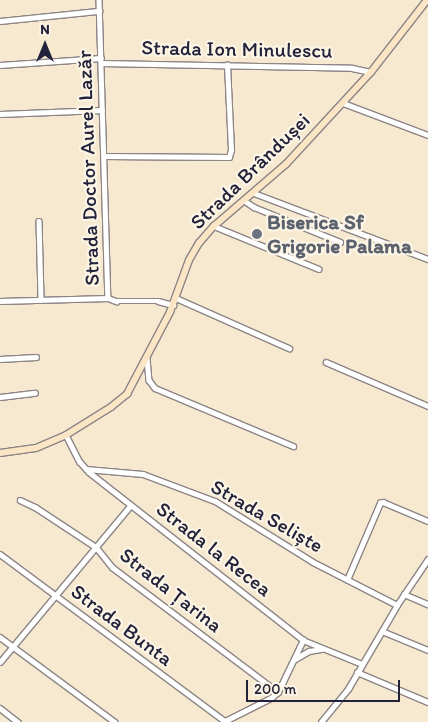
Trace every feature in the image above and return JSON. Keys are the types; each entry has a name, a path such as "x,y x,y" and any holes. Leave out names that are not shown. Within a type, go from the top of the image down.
{"main road":[{"name":"Strada Brândușei","path":"0,453 36,448 66,435 122,399 134,384 147,358 174,301 194,251 214,226 286,164 343,103 371,72 427,0"}],"street":[{"name":"Strada Doctor Aurel Lazăr","path":"99,0 108,298 116,301 174,301 289,348"},
{"path":"0,21 99,11"},
{"name":"Strada Ion Minulescu","path":"0,65 101,60 352,68 366,69 371,72"},
{"path":"104,156 229,157 227,65"},
{"path":"343,103 428,135"},
{"path":"0,114 102,110"},
{"path":"254,193 428,259"},
{"path":"245,201 340,242"},
{"path":"39,221 40,300"},
{"path":"214,226 319,269"},
{"path":"0,301 108,298"},
{"path":"0,359 36,357"},
{"path":"147,358 149,380 155,388 293,446"},
{"path":"326,362 428,406"},
{"path":"0,397 35,393"},
{"name":"Strada la Recea","path":"66,435 86,469 303,640 362,664"},
{"name":"Strada Seliște","path":"86,469 143,474 215,501 313,562 397,605"},
{"name":"Strada Țarina","path":"20,500 35,507 96,547 112,567 278,692"},
{"path":"347,580 380,503 383,502 428,521"},
{"path":"0,662 131,505"},
{"name":"Strada Bunta","path":"0,554 225,722"},
{"path":"321,722 348,689 397,605 428,559"},
{"path":"404,594 428,604"},
{"path":"382,631 428,650"},
{"path":"0,637 116,722"},
{"path":"225,722 271,698 278,692 303,640"},
{"path":"293,660 309,650 327,650"},
{"path":"358,672 428,702"},
{"path":"0,708 18,722"}],"place":[{"name":"Biserica Sf Grigorie Palama","path":"257,234"}]}
